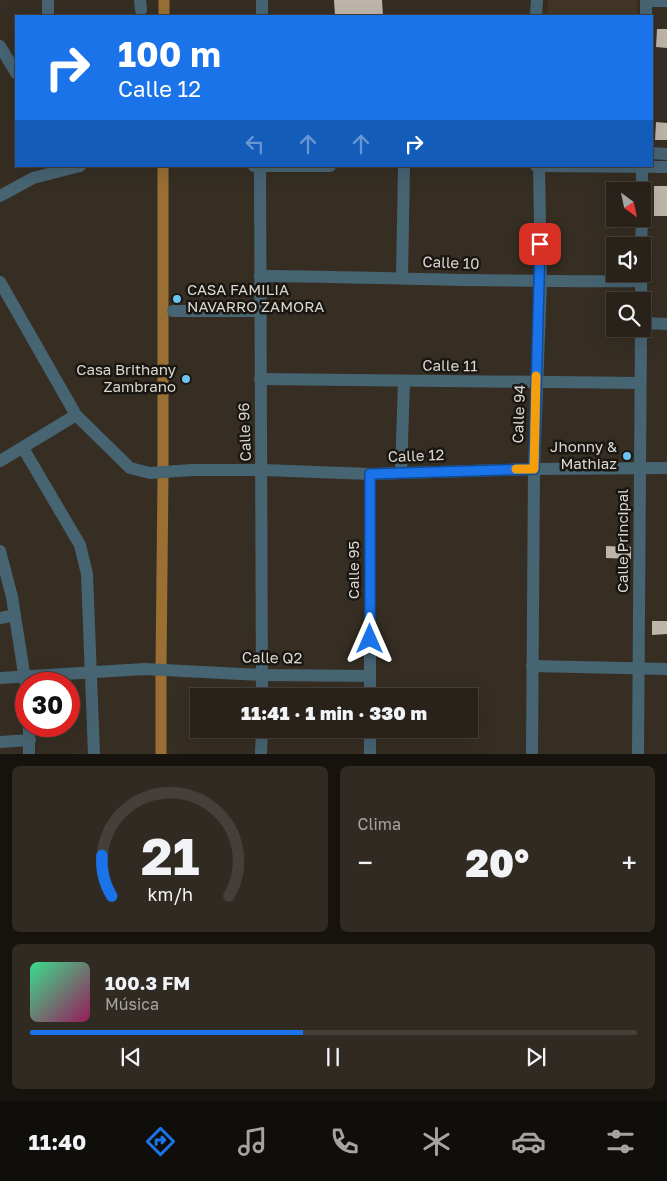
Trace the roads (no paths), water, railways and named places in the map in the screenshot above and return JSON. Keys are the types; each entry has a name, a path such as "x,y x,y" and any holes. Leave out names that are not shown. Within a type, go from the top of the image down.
{"street":[{"path":"48,0 48,15"},
{"path":"262,0 262,15"},
{"path":"536,0 536,15"},
{"path":"646,15 646,1 667,1"},
{"path":"0,46 15,71"},
{"path":"653,153 667,154"},
{"path":"653,166 667,167"},
{"path":"0,196 49,169 70,167"},
{"name":"Calle 96","path":"258,167 262,470 262,688"},
{"path":"402,278 404,167"},
{"name":"Calle 94","path":"532,754 534,469 540,282 537,167"},
{"path":"642,167 642,182"},
{"name":"Calle 10","path":"260,276 540,282 606,279"},
{"name":"Calle 12","path":"0,282 76,415 130,468 150,473 192,470 262,470 370,474 534,469 667,468"},
{"path":"173,311 260,311"},
{"path":"651,323 667,324"},
{"name":"Calle Principal","path":"638,754 641,337"},
{"name":"Calle 11","path":"260,378 640,383"},
{"path":"401,473 404,381"},
{"path":"0,462 76,415"},
{"path":"23,448 80,546 87,574 94,754"},
{"name":"Calle 95","path":"370,474 370,688"},
{"path":"0,551 15,615 24,672"},
{"path":"0,618 15,615"},
{"path":"532,666 639,670 667,669"},
{"name":"Calle Q2","path":"80,675 144,669 262,675 370,676"},
{"name":"Calle Q2","path":"0,678 15,680"},
{"path":"29,754 30,737"},
{"path":"261,754 262,738"},
{"path":"370,738 370,754"},
{"path":"0,742 30,740"}],"waterway":[{"path":"164,0 164,15"},
{"path":"163,167 163,469"},
{"path":"161,668 163,476"},
{"path":"161,674 161,754"}],"place":[{"name":"CASA FAMILIA NAVARRO ZAMORA","path":"177,299"},
{"name":"Casa Brithany Zambrano","path":"186,379"},
{"name":"Jhonny & Mathiaz","path":"627,456"}]}
